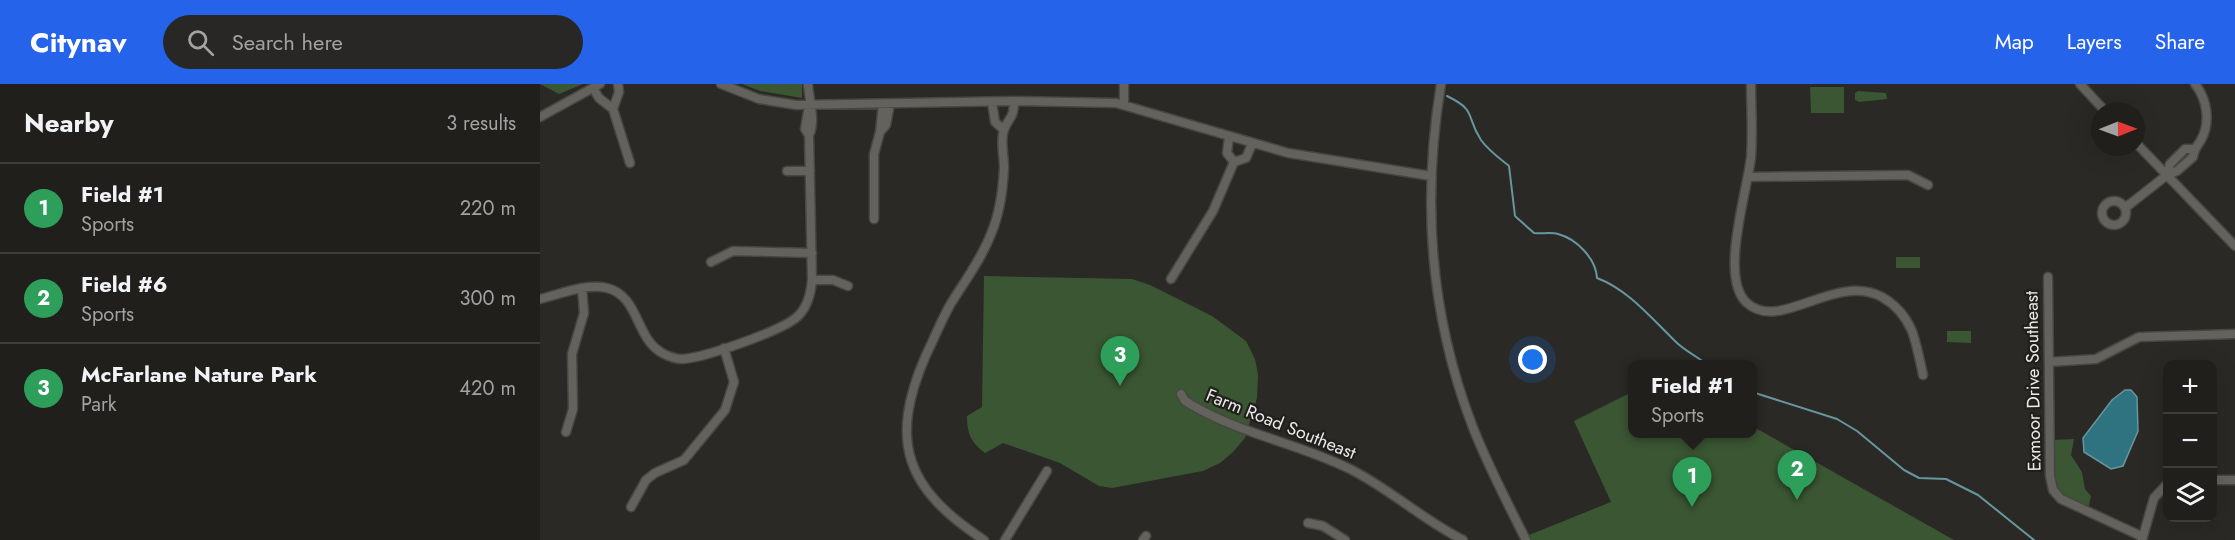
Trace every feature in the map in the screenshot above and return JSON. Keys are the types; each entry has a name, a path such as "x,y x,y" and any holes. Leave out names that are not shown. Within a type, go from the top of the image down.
{"street":[{"path":"613,109 618,98 618,84"},
{"path":"721,84 759,99 809,106 1014,101 1124,105 1252,144 1317,158 1431,176"},
{"path":"540,299 582,288 608,288 623,296 635,314 648,343 662,353 685,359 724,348 781,327 798,316 809,297 812,280 809,135 812,123 808,84"},
{"path":"1124,84 1124,105"},
{"path":"1440,84 1431,176 1433,266 1439,311 1472,426 1526,540"},
{"path":"1751,84 1751,155 1734,270 1737,289 1747,303 1759,311 1773,312 1839,291 1858,290 1876,294 1892,304 1904,316 1912,332 1923,375"},
{"path":"2080,84 2097,102"},
{"path":"2125,208 2193,157 2194,149 2201,140 2207,113 2202,96 2194,84"},
{"path":"540,117 597,86 599,98 613,109 630,163"},
{"path":"984,540 943,510 927,492 911,460 906,418 913,388 931,345 949,308 992,234 1002,192 1004,130 1011,121 1014,101"},
{"path":"992,102 995,122 1004,130"},
{"path":"874,219 874,154 887,104"},
{"path":"1229,137 1227,153 1234,162"},
{"path":"1170,279 1213,211 1234,162 1246,158 1252,144"},
{"path":"2145,152 2235,246"},
{"path":"787,171 810,171"},
{"path":"1748,177 1908,175 1928,185"},
{"path":"711,262 733,251 812,253"},
{"name":"Exmoor Drive Southeast","path":"2048,277 2050,476 2053,490 2067,502 2142,539"},
{"path":"812,280 833,280 848,286"},
{"path":"566,432 573,409 572,354 584,313 582,288"},
{"path":"2049,362 2096,359 2139,337 2235,334"},
{"path":"631,507 646,480 684,460 725,410 730,401 734,382 724,348"},
{"name":"Farm Road Southeast","path":"1181,394 1185,401 1229,425 1320,456 1352,470 1463,540"},
{"path":"1005,540 1047,471"},
{"path":"2217,480 2235,480"},
{"path":"2142,539 2154,498 2163,488"},
{"path":"1308,523 1323,526 1345,540"}],"green space":[{"path":"540,84 583,84 559,94"},
{"path":"742,84 802,84 802,98 760,91"},
{"path":"1810,87 1844,87 1844,113 1811,113"},
{"path":"1858,91 1886,93 1887,99 1859,102 1855,100 1855,93"},
{"path":"1896,257 1920,257 1920,268 1896,268"},
{"path":"984,276 1132,279 1150,285 1212,316 1246,341 1255,359 1258,375 1257,398 1245,438 1220,463 1203,471 1112,488 1099,486 1060,463 1003,443 985,453 971,437 967,416 982,407"},
{"path":"1947,331 1971,331 1971,343 1947,342"},
{"path":"1628,394 1628,438 1757,438 1757,429 1954,540 1531,540 1529,535 1611,502 1574,421"},
{"path":"2074,439 2071,455 2082,472 2085,489 2091,496 2088,509 2064,495 2054,483 2052,476 2052,440"}],"water":[{"path":"2125,390 2131,390 2137,397 2138,431 2123,466 2111,469 2084,452 2083,438 2112,400"}],"waterway":[{"path":"1447,96 1467,110 1481,140 1490,151 1509,166 1515,216 1534,233 1558,234 1572,240 1589,257 1597,278 1630,297 1680,345 1701,360"},
{"path":"1757,394 1837,419 1857,431 1904,470 1919,478 1946,479 1978,495 2034,540"}],"place":[{"name":"McFarlane Nature Park","path":"1120,386"},
{"name":"Field #6","path":"1797,500"},
{"name":"Field #1","path":"1692,507"}]}
